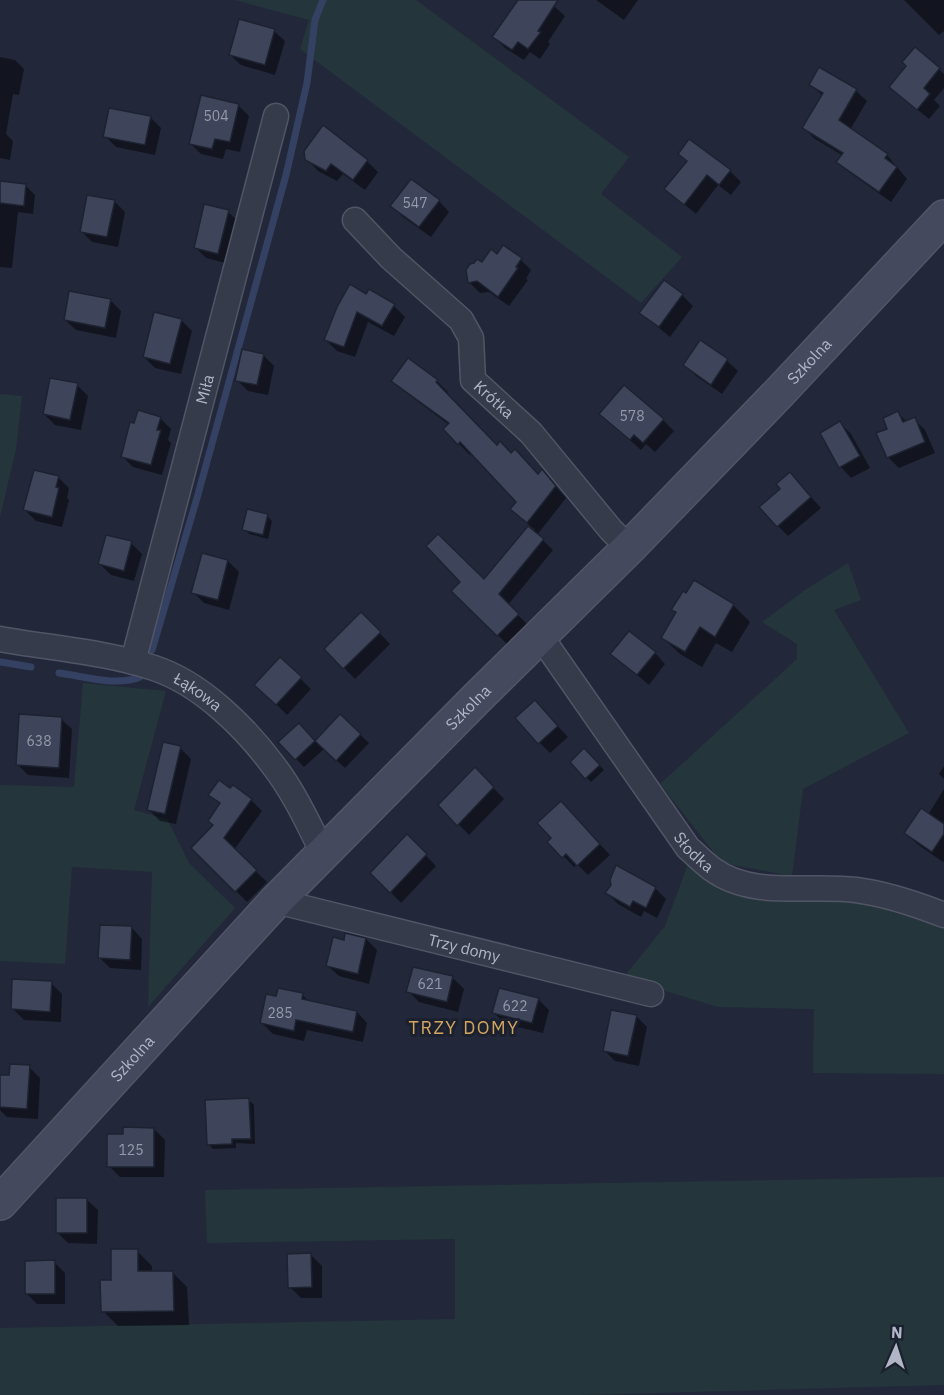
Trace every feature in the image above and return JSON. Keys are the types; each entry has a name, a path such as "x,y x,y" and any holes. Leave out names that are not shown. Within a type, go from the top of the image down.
{"street":[{"name":"Miła","path":"133,662 276,116"},
{"name":"Szkolna","path":"0,1203 276,901 629,548 779,393 944,217"},
{"name":"Krótka","path":"355,220 391,258 461,320 471,338 473,380 531,433 610,530 629,548"},
{"name":"Słodka","path":"541,636 688,848 713,870 742,883 784,888 855,890 900,900 944,915"},
{"name":"Łąkowa","path":"0,639 133,662 156,668 186,682 224,712 273,764 290,790 323,853"},
{"name":"Trzy domy","path":"276,901 651,994"}],"shaded area":[{"path":"235,0 416,0 629,157 601,194 682,257 641,303 300,49 309,20"},
{"path":"0,394 22,396 16,449 0,517"},
{"path":"848,563 861,600 834,610 909,733 803,789 792,876 722,863 660,784 797,659 797,644 762,622 805,590"},
{"path":"83,683 166,691 134,810 167,819 189,863 235,908 148,1007 152,872 72,867 65,964 0,961 0,785 74,787"},
{"path":"688,864 694,870 760,897 856,897 944,922 944,1074 813,1073 814,1009 718,1007 623,978 665,926"},
{"path":"944,1177 944,1385 581,1395 0,1395 0,1328 455,1319 455,1239 207,1243 205,1190"}],"building":[{"path":"518,0 558,0 538,31 541,32 528,49 518,42 512,50 492,37"},
{"path":"239,19 275,29 265,65 229,55"},
{"path":"915,47 940,68 924,88 930,94 917,110 889,87 906,66 902,62"},
{"path":"819,67 857,89 839,120 888,154 885,158 897,167 879,192 836,162 843,153 802,128 823,93 809,85"},
{"path":"201,95 239,104 230,142 215,139 212,149 189,144"},
{"path":"109,108 151,116 145,145 103,137"},
{"path":"323,125 368,160 353,180 331,164 326,171 305,160 304,151"},
{"path":"689,139 731,170 719,185 707,175 684,205 664,189 687,161 678,154"},
{"path":"411,179 440,200 419,227 390,206"},
{"path":"0,181 26,184 24,206 0,203"},
{"path":"87,195 115,200 107,237 80,232"},
{"path":"204,204 229,210 218,254 194,248"},
{"path":"503,245 522,258 516,267 518,268 498,297 477,281 468,283 466,270 477,259 482,262 491,249 497,254"},
{"path":"664,280 683,294 659,327 639,313"},
{"path":"350,284 366,294 369,289 395,304 382,326 357,312 344,347 324,340 337,307"},
{"path":"69,291 111,299 105,328 64,320"},
{"path":"154,312 182,319 170,364 143,357"},
{"path":"700,340 728,359 711,385 683,365"},
{"path":"242,349 264,354 257,385 235,381"},
{"path":"408,358 438,380 436,382 497,445 500,441 511,453 515,449 538,474 542,469 556,486 527,523 510,509 516,502 460,442 458,445 443,429 449,423 391,381"},
{"path":"50,378 78,383 70,420 43,414"},
{"path":"624,385 664,419 643,443 634,435 630,440 599,414"},
{"path":"138,410 161,417 157,430 161,430 151,465 121,457 130,422 134,423"},
{"path":"898,411 903,422 915,417 925,442 887,458 876,433 887,429 883,418"},
{"path":"840,421 860,456 839,468 820,433"},
{"path":"34,470 59,476 56,487 59,488 52,517 23,510"},
{"path":"790,472 811,497 777,527 759,507 780,489 776,484"},
{"path":"247,509 268,514 263,535 242,530"},
{"path":"528,526 544,539 499,594 519,614 497,636 451,591 460,582 426,546 438,534 484,579"},
{"path":"106,535 132,541 124,571 98,564"},
{"path":"202,553 228,560 218,600 191,593"},
{"path":"694,580 734,604 715,637 700,627 685,652 661,638 676,612 671,610 683,591 686,593"},
{"path":"361,612 381,632 343,669 324,649"},
{"path":"629,631 656,652 637,675 610,654"},
{"path":"280,657 302,677 276,705 254,685"},
{"path":"535,700 558,726 538,744 515,718"},
{"path":"19,714 62,717 59,768 16,765"},
{"path":"340,714 361,734 336,761 315,741"},
{"path":"299,723 315,741 295,760 278,742"},
{"path":"163,742 181,746 165,814 147,810"},
{"path":"584,748 600,765 585,779 570,762"},
{"path":"475,767 494,787 457,826 438,805"},
{"path":"219,780 230,788 233,785 252,799 224,838 257,870 235,892 191,848 213,825 208,821 220,803 208,795"},
{"path":"561,801 600,844 577,866 566,854 562,858 547,842 551,838 537,823"},
{"path":"921,808 944,824 944,834 932,852 904,833"},
{"path":"407,834 427,854 390,893 370,873"},
{"path":"616,865 656,887 646,908 633,901 630,907 605,893 611,885 610,880"},
{"path":"100,925 132,926 130,960 98,958"},
{"path":"345,933 366,938 358,974 326,966 333,937 344,940"},
{"path":"413,967 453,976 447,1002 406,992"},
{"path":"12,979 52,981 50,1012 11,1009"},
{"path":"278,988 303,993 302,999 357,1011 353,1032 296,1020 294,1031 260,1023 266,994 276,996"},
{"path":"499,988 539,998 532,1023 492,1013"},
{"path":"611,1010 637,1015 628,1056 603,1051"},
{"path":"10,1064 30,1065 27,1109 0,1107 0,1075 9,1075"},
{"path":"249,1098 251,1139 232,1139 232,1144 207,1145 205,1100"},
{"path":"123,1127 154,1128 154,1167 107,1167 107,1134 123,1134"},
{"path":"56,1198 87,1198 87,1233 56,1233"},
{"path":"111,1249 138,1249 138,1271 173,1271 174,1311 101,1312 100,1280 111,1280"},
{"path":"311,1253 312,1287 288,1288 287,1254"},
{"path":"55,1260 55,1294 25,1294 25,1261"}],"waterway":[{"path":"152,650 197,498 286,175 307,83 315,20 323,0"},
{"path":"1,662 31,667"},
{"path":"59,673 111,681 140,677"}],"district":[{"name":"TRZY DOMY","path":"464,1028"}]}
